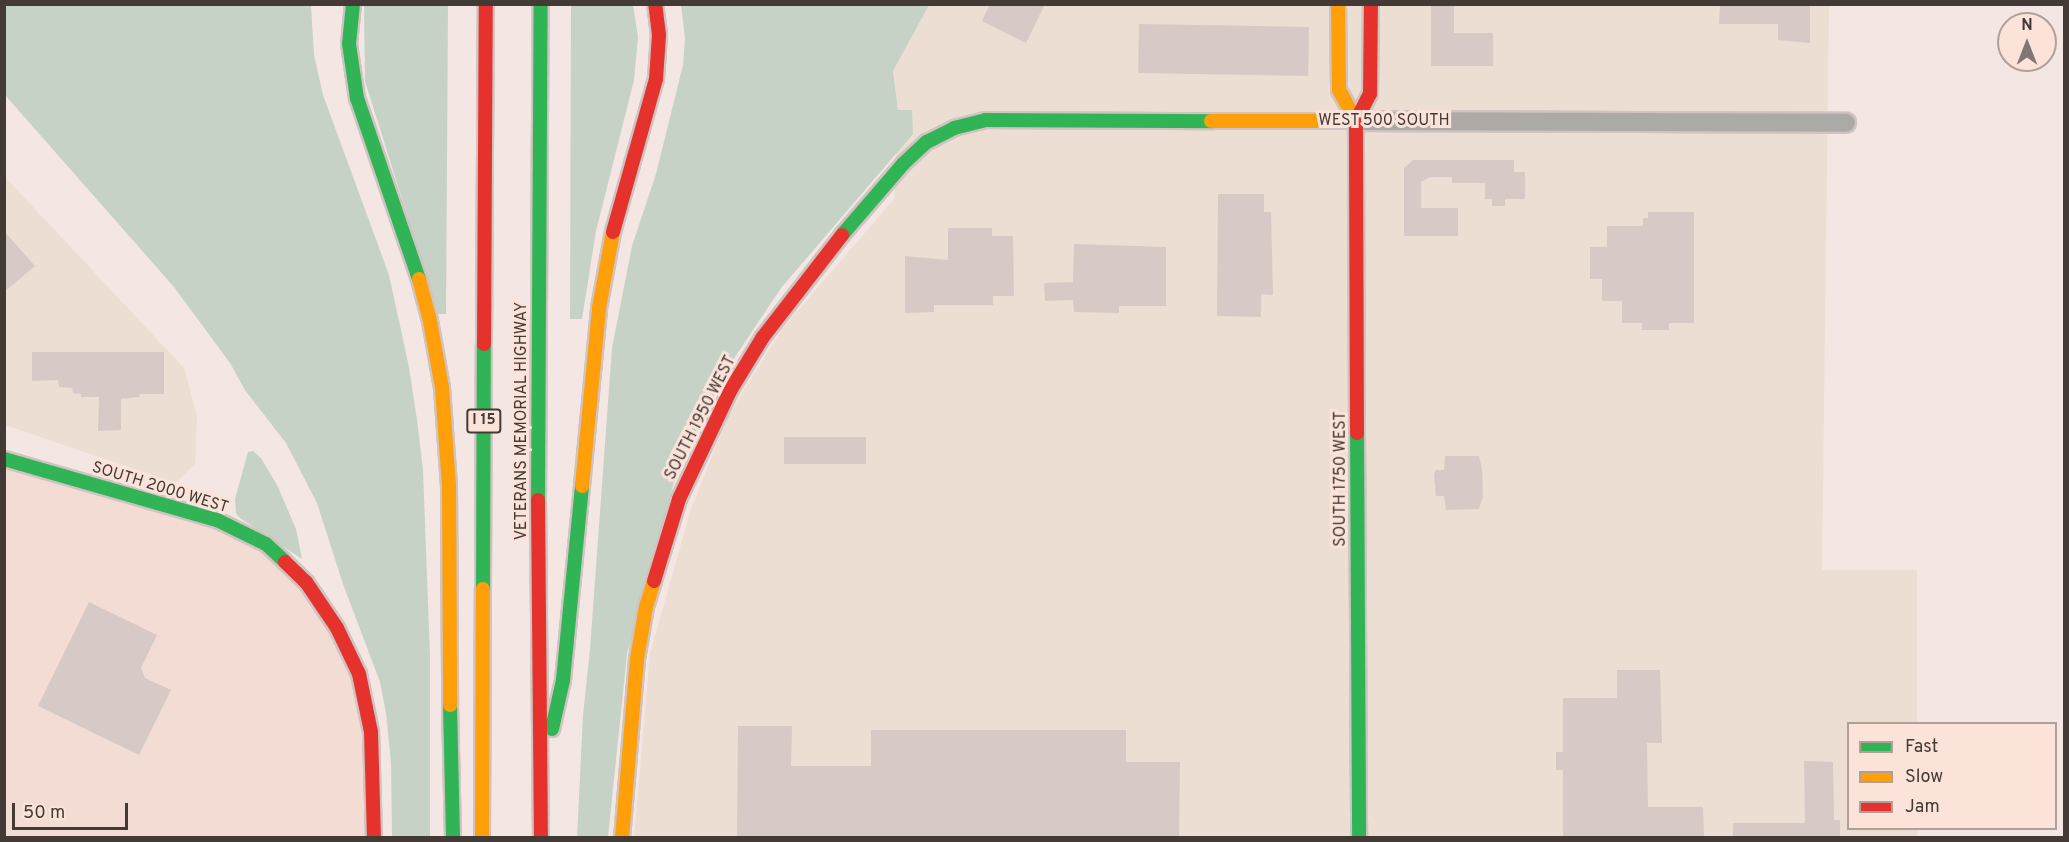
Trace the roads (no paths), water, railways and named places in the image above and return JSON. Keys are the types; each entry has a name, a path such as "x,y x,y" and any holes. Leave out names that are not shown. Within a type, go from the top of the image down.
{"main road":[{"path":"352,4 349,44 353,82 362,114 395,205 430,321 447,429 453,837"},
{"name":"I 15","path":"482,837 486,4"},
{"name":"VETERANS MEMORIAL HIGHWAY","path":"541,4 537,576 541,837"},
{"path":"1338,4 1339,90 1356,121"},
{"path":"1356,121 1370,94 1371,4"},
{"path":"541,776 563,680 601,297 614,225 656,79 659,50 656,6"},
{"path":"335,33 339,63 355,116 395,205"},
{"name":"WEST 500 SOUTH","path":"927,142 954,128 985,120 1089,118 1356,121"},
{"name":"SOUTH 1750 WEST","path":"1356,121 1359,837"},
{"name":"SOUTH 1950 WEST","path":"622,837 634,680 646,607 679,499 700,450 730,391 769,329 854,220 903,164 927,142"},
{"name":"SOUTH 2000 WEST","path":"4,459 217,520 266,544 306,582 337,628 359,674 371,732 374,837"}],"street":[{"name":"WEST 500 SOUTH","path":"1356,121 1846,123"}]}
